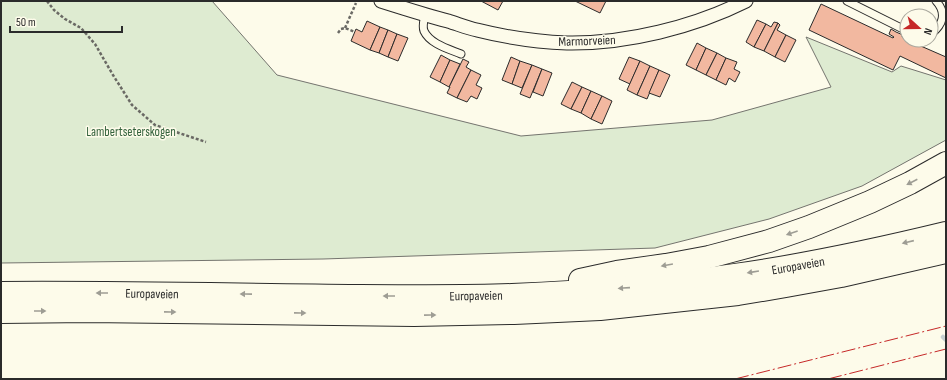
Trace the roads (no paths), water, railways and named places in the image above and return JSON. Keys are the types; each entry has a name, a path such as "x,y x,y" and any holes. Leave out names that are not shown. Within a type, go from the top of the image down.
{"highway":[{"path":"512,295 617,272 666,265 750,247 830,219 870,202 910,183 946,163"},
{"name":"Europaveien","path":"1,293 94,292 414,296 512,295 642,286 736,275 836,258 946,233"},
{"name":"Europaveien","path":"1,312 88,311 414,315 514,313 600,309 738,294 841,276 946,252"},
{"path":"924,258 946,256"}],"street":[{"name":"Marmorveien","path":"381,1 476,30 504,36 546,41 584,42 626,38 692,23 746,1"}],"lane":[{"path":"847,1 899,27"},
{"path":"936,1 943,9 944,17 939,26"},
{"path":"425,15 424,30 432,41 461,54"}],"waterway":[{"path":"943,337 946,340"}],"park label":[{"name":"Lambertseterskogen","path":"131,131"}]}
